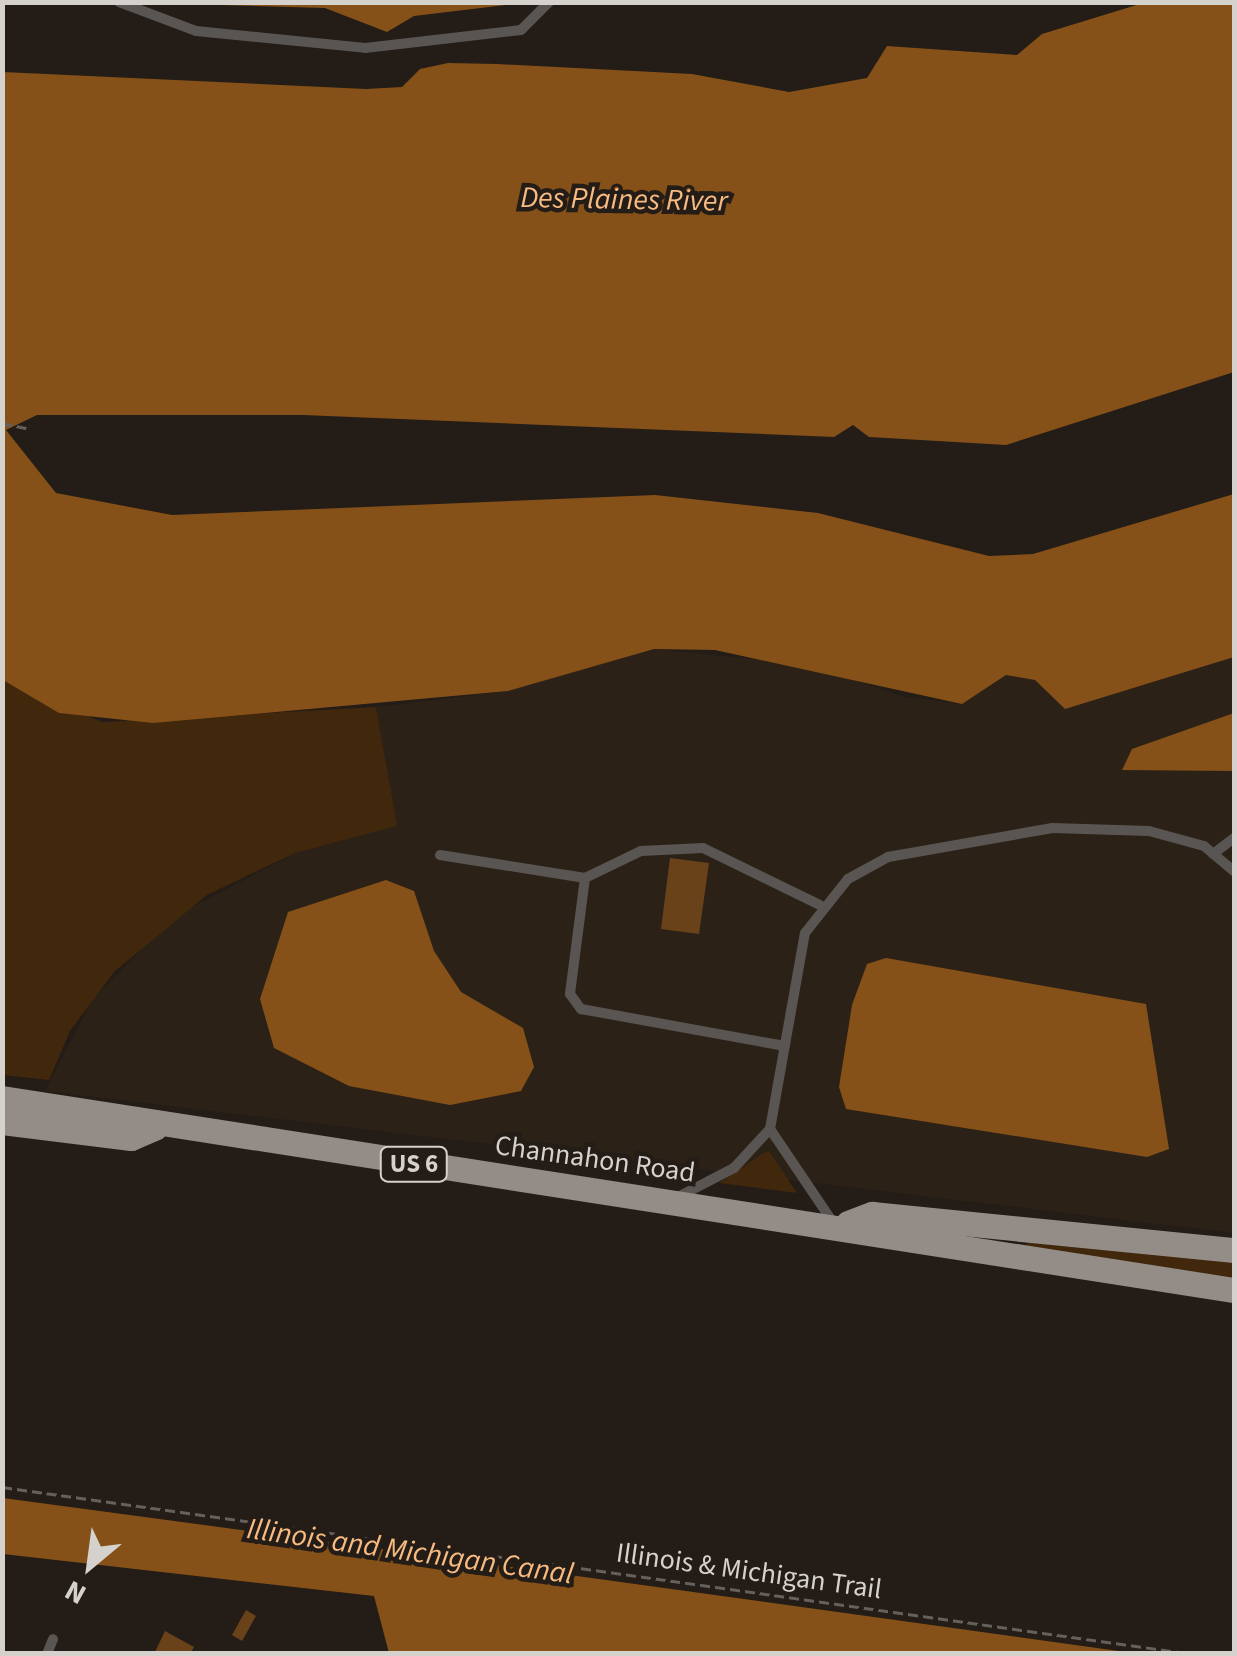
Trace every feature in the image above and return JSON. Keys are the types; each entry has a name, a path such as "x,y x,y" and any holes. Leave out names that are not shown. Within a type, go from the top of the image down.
{"main road":[{"name":"Channahon Road","path":"2,1098 136,1115 155,1128 840,1222 869,1238 1234,1290"},
{"name":"Channahon Road","path":"2,1122 131,1138 155,1128"},
{"name":"Channahon Road","path":"840,1222 872,1214 1234,1250"}],"lane":[{"path":"119,2 196,31 365,48 521,30 550,2"},
{"path":"672,1200 734,1168 770,1128 805,933 820,905 888,857 1052,828 1148,832 1212,854 1234,871"},
{"path":"1212,854 1234,838"},
{"path":"440,855 585,878 640,851 703,848 820,905"},
{"path":"585,878 570,994 581,1009 785,1046"},
{"path":"770,1128 840,1222"},
{"path":"48,1654 53,1639"}],"path":[{"path":"2,423 30,429"},
{"name":"Illinois & Michigan Trail","path":"2,1487 1194,1654"}],"shaded area":[{"path":"654,649 809,665 904,697 962,704 1006,675 1035,680 1065,709 1234,657 1234,1233 45,1091 92,1000 172,918 295,853 396,826 376,707 508,691"},
{"path":"3,680 102,722 376,707 397,826 295,853 207,895 114,972 70,1031 49,1080 3,1075"},
{"path":"769,1151 797,1193 719,1183 762,1154"},
{"path":"1027,1238 1234,1261 1234,1279 1027,1247"}],"water":[{"path":"152,3 522,3 414,16 387,32 325,8"},
{"name":"Des Plaines River","path":"1143,3 1234,3 1234,372 1006,445 869,437 853,425 834,437 303,415 37,415 6,430 56,493 172,515 655,495 818,513 989,556 1033,554 1234,494 1234,657 1065,709 1035,680 1006,675 962,704 715,650 654,649 508,691 153,723 59,713 3,680 3,72 366,89 402,87 420,69 448,63 497,64 692,74 789,92 867,78 887,46 1017,55 1042,34"},
{"path":"1234,713 1234,771 1122,770 1132,749"},
{"path":"386,880 414,891 434,951 461,992 523,1028 534,1067 521,1091 450,1105 349,1086 274,1048 260,999 288,912"},
{"path":"886,958 1146,1004 1169,1149 1147,1157 846,1109 839,1087 852,1005 867,964"},
{"path":"3,1498 1133,1653 389,1653 374,1596 3,1554"}],"building":[{"path":"670,858 709,863 699,934 661,929"},
{"path":"246,1610 256,1616 242,1641 232,1635"},
{"path":"165,1631 194,1647 190,1654 154,1654"}],"water label":[{"name":"Illinois and Michigan Canal","path":"410,1552"}]}
